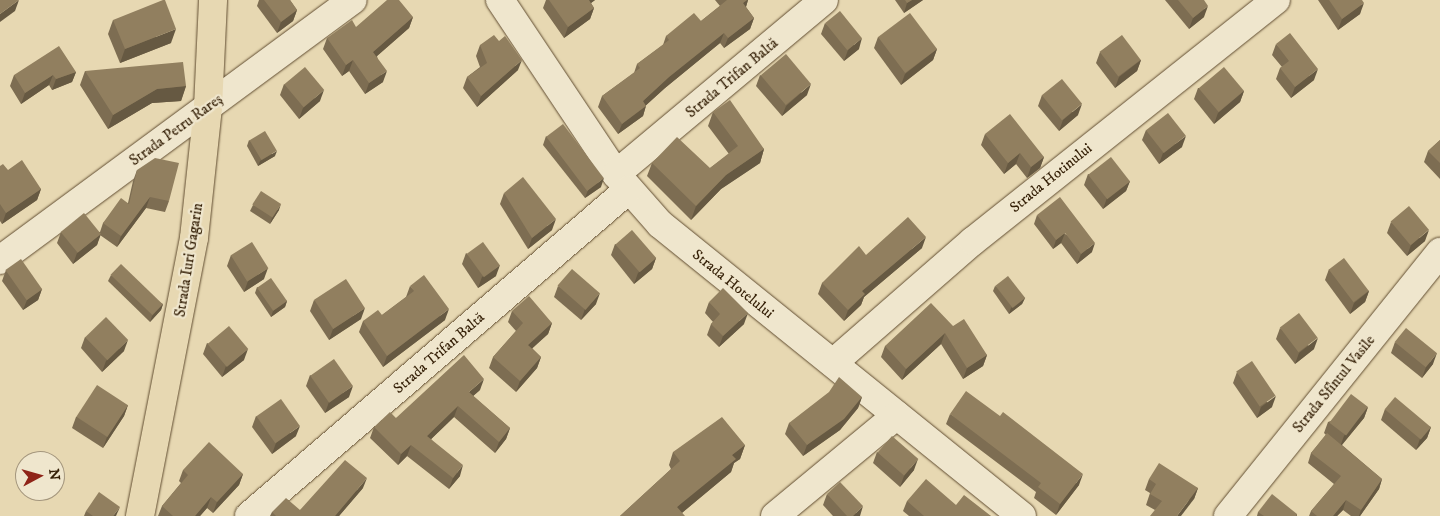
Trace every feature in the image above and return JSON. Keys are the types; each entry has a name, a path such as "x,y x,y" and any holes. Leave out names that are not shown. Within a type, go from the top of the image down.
{"main road":[{"name":"Strada Iuri Gagarin","path":"140,516 194,238 208,107 213,0"}],"street":[{"name":"Strada Petru Rareș","path":"0,260 353,0"},
{"name":"Strada Hotelului","path":"500,0 622,182 667,230 1022,516"},
{"name":"Strada Trifan Baltă","path":"249,516 824,0"},
{"name":"Strada Hotinului","path":"832,363 973,241 1276,0"},
{"name":"Strada Sfîntul Vasile","path":"1228,516 1440,252"},
{"path":"775,516 897,415"}],"building":[{"path":"0,0 19,0 0,14"},
{"path":"165,0 176,29 125,49 113,20"},
{"path":"264,0 290,0 297,10 281,22"},
{"path":"387,0 399,0 413,17 373,52 387,71 369,83 353,60 346,65 327,38 352,20 356,27"},
{"path":"549,0 589,0 594,8 568,27"},
{"path":"727,0 747,0 743,3 754,18 728,38 724,33 669,77 643,101 646,106 622,124 602,96 640,68 637,64 669,40 666,36 694,13 701,21"},
{"path":"1178,0 1204,0 1208,6 1193,18"},
{"path":"1329,0 1362,0 1364,3 1342,19"},
{"path":"840,11 862,38 847,50 825,23"},
{"path":"910,13 937,49 905,73 878,37"},
{"path":"1290,33 1318,69 1295,87 1280,68 1289,61 1276,44"},
{"path":"494,35 499,41 505,36 522,60 481,96 467,77 487,63 480,45"},
{"path":"1122,35 1141,60 1118,77 1100,52"},
{"path":"59,46 76,72 56,79 53,75 25,93 14,75"},
{"path":"786,54 811,84 786,105 761,75"},
{"path":"183,62 186,86 157,89 113,115 85,71"},
{"path":"305,67 324,90 304,107 284,84"},
{"path":"1224,67 1244,91 1219,112 1199,88"},
{"path":"1062,79 1082,104 1062,120 1042,95"},
{"path":"730,100 764,149 726,175 696,206 652,163 677,137 710,168 738,146 713,112"},
{"path":"1168,113 1186,136 1164,153 1146,130"},
{"path":"1010,114 1044,157 1031,167 1020,153 1008,163 985,134"},
{"path":"563,124 604,178 587,191 546,137"},
{"path":"265,131 277,151 261,160 250,140"},
{"path":"1440,140 1440,163 1428,151"},
{"path":"1111,157 1130,181 1107,199 1088,175"},
{"path":"155,158 179,163 169,201 150,197 121,236 103,223 121,198 129,204 137,170"},
{"path":"22,160 41,189 6,213 0,204 0,166 3,164 8,170"},
{"path":"523,177 556,219 532,238 504,193"},
{"path":"261,191 281,204 272,217 252,204"},
{"path":"1060,197 1095,243 1081,254 1065,233 1056,240 1037,215"},
{"path":"1409,206 1429,230 1411,245 1391,221"},
{"path":"84,213 101,234 78,253 61,232"},
{"path":"908,217 926,237 862,291 865,294 848,310 822,283 859,246 866,255"},
{"path":"632,230 656,258 640,272 615,244"},
{"path":"252,242 268,268 247,282 231,255"},
{"path":"483,242 500,265 484,277 467,254"},
{"path":"1344,258 1369,291 1354,302 1329,269"},
{"path":"21,259 42,289 27,300 5,270"},
{"path":"121,264 163,304 152,315 111,275"},
{"path":"572,269 600,293 585,310 558,286"},
{"path":"424,275 449,309 387,356 363,321 378,310 382,315 414,291 410,286"},
{"path":"1008,276 1025,298 1013,308 995,286"},
{"path":"271,278 287,301 273,311 257,288"},
{"path":"346,279 365,308 333,329 314,300"},
{"path":"723,288 748,313 723,336 711,324 720,314 709,302"},
{"path":"529,296 552,323 528,345 541,357 520,381 493,357 523,323 512,311"},
{"path":"931,303 953,326 950,328 964,319 987,355 967,368 945,333 906,369 885,346"},
{"path":"1299,313 1318,338 1298,352 1280,327"},
{"path":"106,317 128,340 107,360 85,337"},
{"path":"229,326 248,349 227,367 208,344"},
{"path":"1406,328 1437,353 1426,367 1395,342"},
{"path":"464,355 484,379 469,392 510,428 499,442 458,406 427,436 463,465 453,478 411,445 401,454 374,427 390,412 396,418"},
{"path":"334,359 353,386 329,403 310,376"},
{"path":"1252,361 1275,396 1260,406 1236,372"},
{"path":"839,377 862,397 844,419 807,445 789,423 829,392"},
{"path":"97,385 128,405 107,437 76,417"},
{"path":"966,391 1000,416 1003,412 1083,474 1060,504 1038,487 1041,483 950,414"},
{"path":"1351,394 1368,407 1346,435 1329,423"},
{"path":"1395,397 1431,427 1421,439 1385,409"},
{"path":"281,399 300,426 275,443 256,416"},
{"path":"722,417 745,445 732,455 736,459 677,507 685,516 620,516 680,461 673,452"},
{"path":"1327,433 1382,479 1361,510 1346,500 1333,516 1317,516 1311,511 1341,476 1311,453"},
{"path":"892,436 918,459 904,476 878,453"},
{"path":"209,442 243,474 217,502 211,497 195,516 173,516 162,506 188,475 183,470"},
{"path":"345,460 367,478 335,516 276,516 272,512 286,498 300,510"},
{"path":"1159,463 1198,488 1177,516 1150,516 1162,501 1150,494 1156,484 1149,479"},
{"path":"926,479 956,505 964,495 991,516 924,516 907,501"},
{"path":"840,482 863,506 853,516 847,516 827,494"},
{"path":"99,492 120,507 113,516 93,516 86,511"},
{"path":"1272,494 1297,514 1296,516 1264,516 1258,512"}]}
